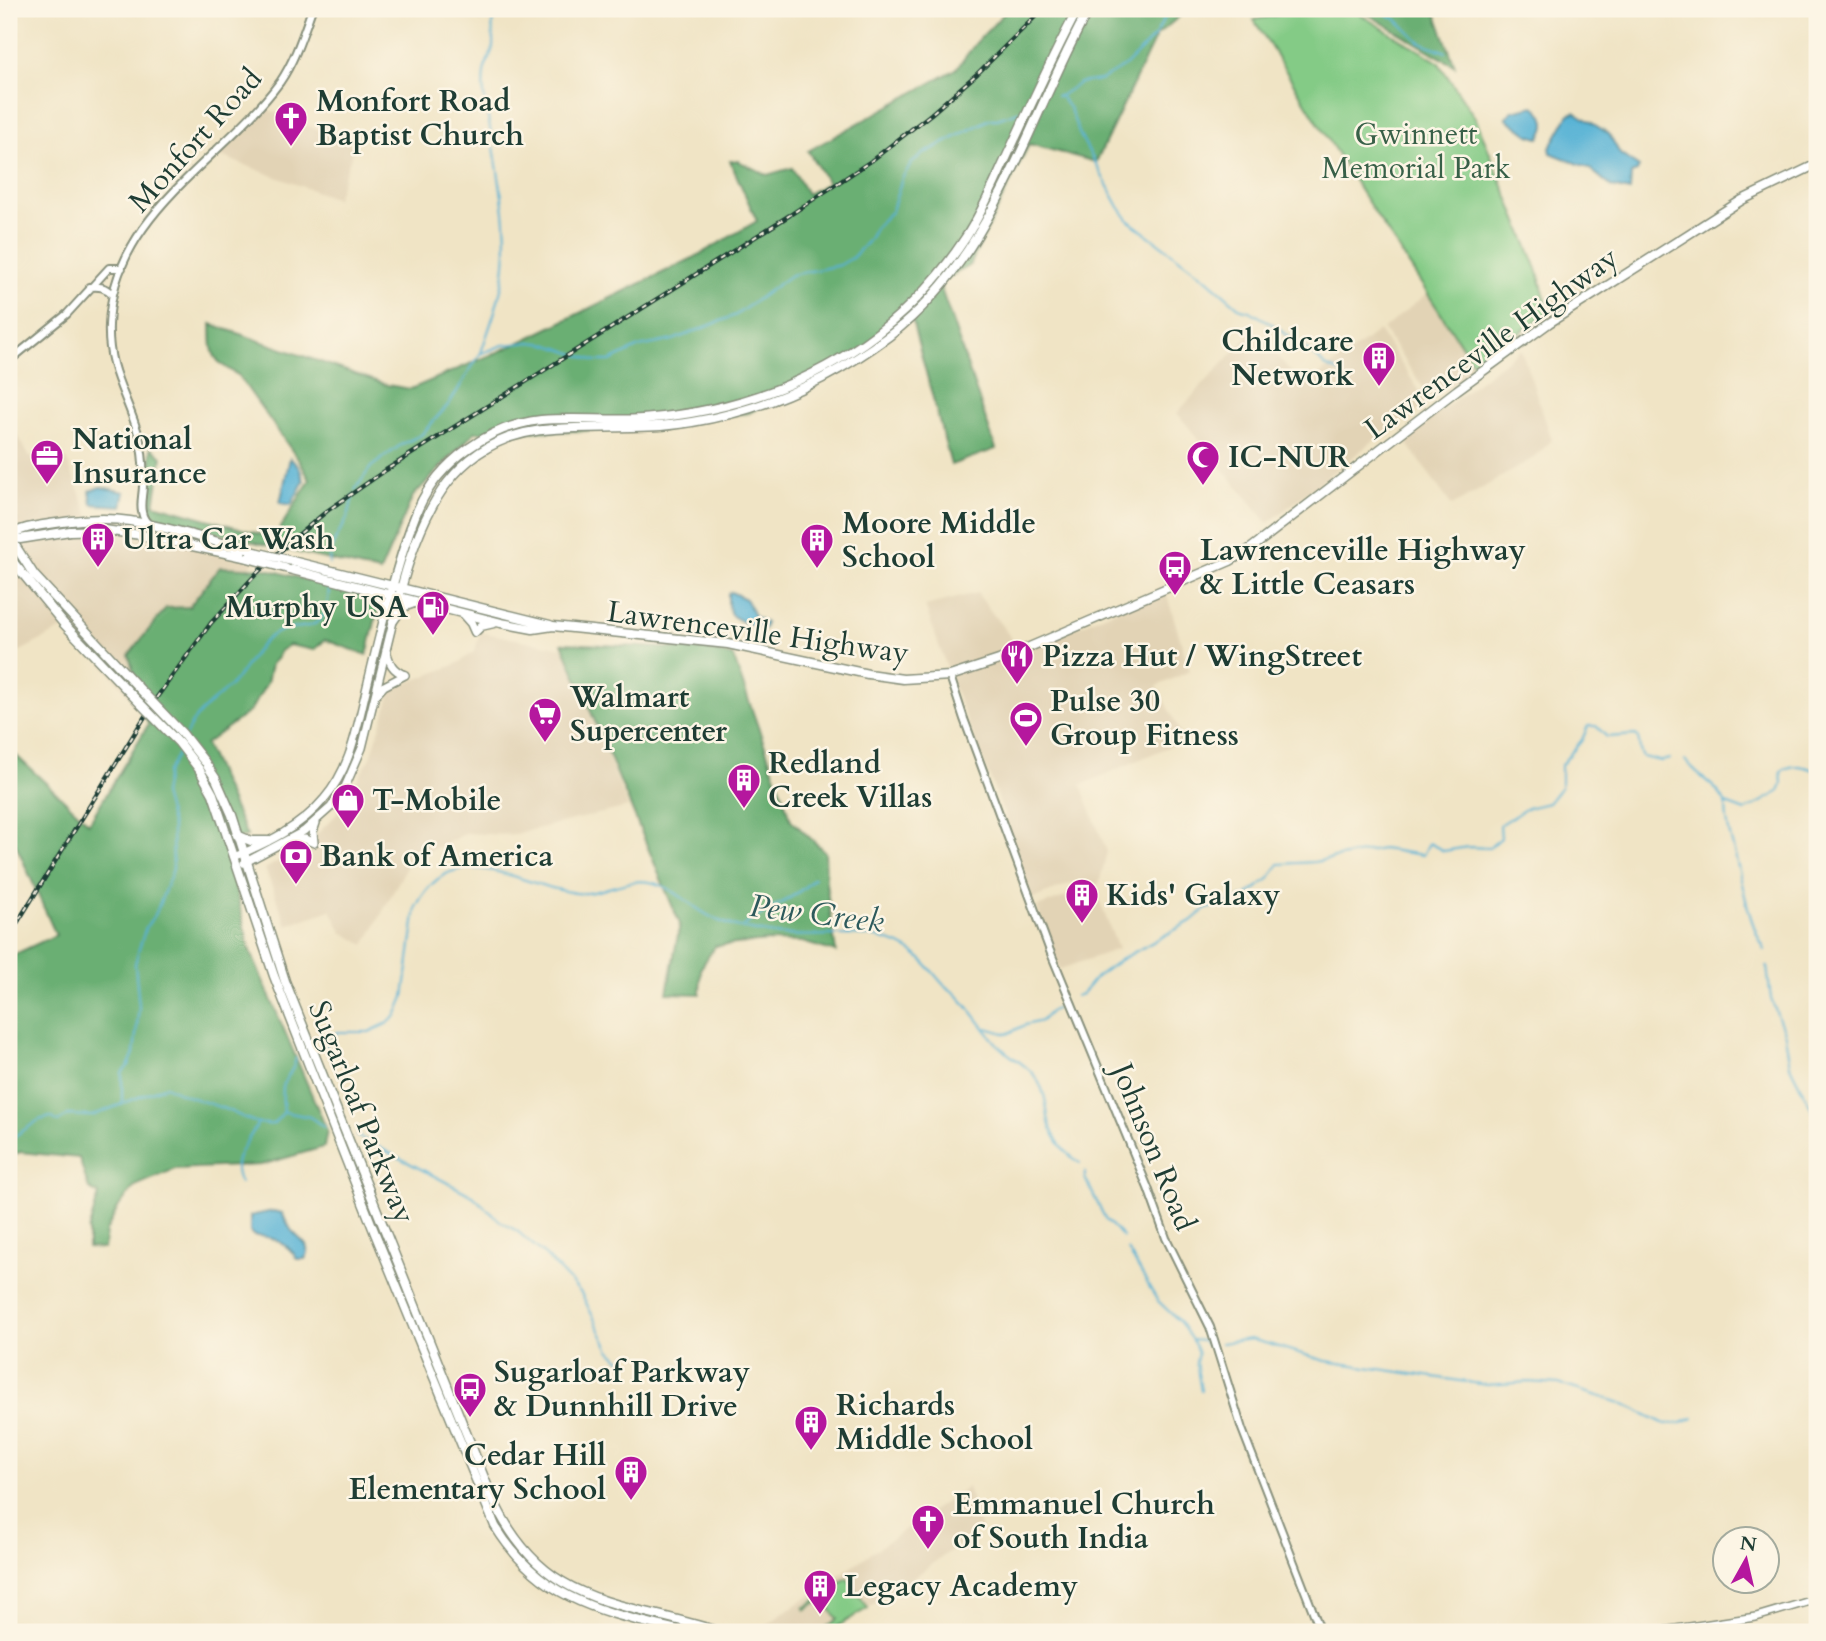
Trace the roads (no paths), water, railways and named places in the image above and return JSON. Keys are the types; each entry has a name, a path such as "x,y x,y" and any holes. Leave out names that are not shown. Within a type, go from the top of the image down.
{"main road":[{"path":"741,407 843,356 887,325 923,291 965,239 980,214 1078,9"},
{"path":"290,840 331,807 356,765 393,621 399,564 419,508 439,476 457,458 486,438 519,425 559,419 600,423 677,424 775,401 830,375 892,334 932,297 989,219 1088,9"},
{"name":"Lawrenceville Highway","path":"396,592 417,602 533,629 553,626 728,644 887,678 950,676 999,660 1181,583 1250,549 1539,330 1742,200 1817,164"},
{"path":"241,857 285,832 313,811 342,774 353,746 385,614 406,572 429,509 449,479 480,452 525,433 600,423"},
{"path":"457,458 464,465"},
{"name":"Lawrenceville Highway","path":"9,536 29,527 69,521 131,521 396,592 427,595 553,626"},
{"name":"Lawrenceville Highway","path":"9,536 20,539 86,530 118,532 248,554"},
{"path":"26,562 24,553 27,542 40,535"},
{"name":"Sugarloaf Parkway","path":"9,536 53,596 193,745 221,789 237,835 241,857 237,866 277,985 495,1526 531,1570 562,1593 602,1611 685,1632"},
{"name":"Sugarloaf Parkway","path":"9,556 40,597 179,743 213,794 241,857 285,981 491,1495 505,1523 537,1563 580,1592 611,1604 720,1632"},
{"path":"385,614 383,603 374,586 399,564"},
{"path":"406,572 412,584 427,595"},
{"path":"393,621 403,607 417,602"},
{"path":"461,613 475,632 490,622 501,623"},
{"path":"374,697 384,686 405,675 395,671 390,664 386,648"},
{"path":"241,857 290,840 305,839 314,843 313,832 317,820"},
{"path":"237,835 251,841 267,841"},
{"path":"1656,1632 1756,1617 1817,1598"}],"street":[{"name":"Monfort Road","path":"131,521 141,506 144,472 138,435 119,389 111,358 109,324 112,294 122,268 145,225 162,201 259,107 279,82 292,63 312,9"},
{"path":"9,361 47,331 109,268 122,268"},
{"path":"90,287 99,286 112,294"},
{"path":"141,506 145,520 151,525"},
{"name":"Johnson Road","path":"950,676 1048,946 1166,1238 1210,1327 1242,1429 1321,1632"}],"water":[{"path":"1534,106 1545,121 1539,138 1529,135 1506,118 1512,111"},
{"path":"1575,112 1609,134 1620,154 1639,167 1637,172 1631,174 1630,191 1612,187 1589,168 1551,153 1550,148 1569,114"},
{"path":"290,458 299,467 304,481 291,505 280,503"},
{"path":"100,487 125,492 122,506 92,504 90,491"},
{"path":"731,592 746,599 754,616 766,623 764,629 731,615 728,594"},
{"path":"273,1211 282,1213 291,1230 306,1245 308,1253 305,1259 297,1259 279,1242 254,1236 250,1232 250,1216"}],"waterway":[{"path":"491,134 483,81 492,49 492,23 497,9"},
{"path":"1056,96 1079,83 1101,80 1126,65 1155,36 1169,9"},
{"path":"1377,9 1396,19 1420,42 1446,52"},
{"path":"1060,96 1070,109 1079,133 1129,221 1204,277 1241,309 1250,311 1277,327 1325,366 1344,374"},
{"path":"355,490 371,467 402,444 421,435 449,404 480,354 503,345 531,342 546,344 596,361 610,361 639,347 673,340 736,315 791,275 840,265 852,258 868,241 877,225 892,211 902,178 912,163 923,154 990,119 1021,111"},
{"path":"481,353 499,298 505,262 504,213 494,147"},
{"path":"329,564 333,544 348,516 353,496"},
{"path":"186,735 196,718 230,686 266,640 288,629 316,623 323,616 329,583"},
{"name":"Pew Creek","path":"1076,996 1082,994 1096,977 1120,960 1191,921 1204,910 1244,897 1268,880 1279,864 1314,862 1382,849 1423,855 1429,843 1444,851 1468,847 1489,848 1501,838 1500,825 1527,808 1548,803 1561,787 1561,765 1582,740 1588,726 1596,726 1607,737 1636,735 1643,757 1661,761 1670,759"},
{"path":"122,1105 122,1073 134,1053 139,1007 135,964 146,927 156,913 173,869 172,826 163,794 167,773 180,749"},
{"name":"Pew Creek","path":"1685,760 1717,791 1726,804 1745,811 1779,792 1782,784 1781,771 1799,766 1817,771"},
{"path":"1726,805 1729,830 1746,901 1765,950"},
{"name":"Pew Creek","path":"319,1048 329,1043 337,1032 369,1032 396,1016 404,997 416,907 431,885 449,873 468,868 489,870 576,893 595,892 625,883 644,881 662,886 705,914 735,926 767,933 878,938 909,950 961,999 999,1046 1034,1075 1044,1094 1055,1137 1080,1163"},
{"path":"744,926 798,892 814,878"},
{"path":"1767,967 1771,999 1785,1035 1790,1066 1817,1119"},
{"name":"Pew Creek","path":"987,1028 1007,1034 1041,1021 1064,1004"},
{"name":"Pew Creek","path":"9,1140 39,1120 51,1117 58,1122 68,1115 92,1116 166,1086 253,1121 273,1124 284,1112 283,1086 296,1058"},
{"path":"285,1112 310,1117 324,1127"},
{"path":"240,1183 237,1158 257,1124"},
{"path":"357,1136 473,1196 500,1221 517,1231 546,1256 581,1293 610,1350 627,1366"},
{"path":"1085,1172 1085,1178 1106,1220 1123,1237"},
{"path":"1128,1250 1157,1300 1180,1322 1195,1345 1201,1391"},
{"path":"1221,1343 1251,1339 1326,1361 1487,1385 1528,1382 1559,1384 1624,1404 1665,1424 1682,1423 1693,1418"},
{"path":"1193,1340 1203,1341 1211,1346"},
{"path":"9,1629 21,1632"}],"railway":[{"path":"9,936 157,697 211,623 291,541 327,511 386,470 871,161 977,74 1043,9"}],"place":[{"name":"Monfort Road Baptist Church","path":"291,148"},
{"name":"Childcare Network","path":"1379,388"},
{"name":"National Insurance","path":"47,486"},
{"name":"IC-NUR","path":"1203,487"},
{"name":"Ultra Car Wash","path":"98,569"},
{"name":"Moore Middle School","path":"817,570"},
{"name":"Lawrenceville Highway & Little Ceasars","path":"1175,597"},
{"name":"Murphy USA","path":"433,637"},
{"name":"Pizza Hut / WingStreet","path":"1017,686"},
{"name":"Walmart Supercenter","path":"545,744"},
{"name":"Pulse 30 Group Fitness","path":"1026,748"},
{"name":"Redland Creek Villas","path":"744,810"},
{"name":"T-Mobile","path":"348,830"},
{"name":"Bank of America","path":"296,886"},
{"name":"Kids' Galaxy","path":"1082,925"},
{"name":"Sugarloaf Parkway & Dunnhill Drive","path":"470,1419"},
{"name":"Richards Middle School","path":"811,1452"},
{"name":"Cedar Hill Elementary School","path":"631,1502"},
{"name":"Emmanuel Church of South India","path":"928,1551"},
{"name":"Legacy Academy","path":"820,1616"}],"park label":[{"name":"Gwinnett Memorial Park","path":"1416,151"}]}
